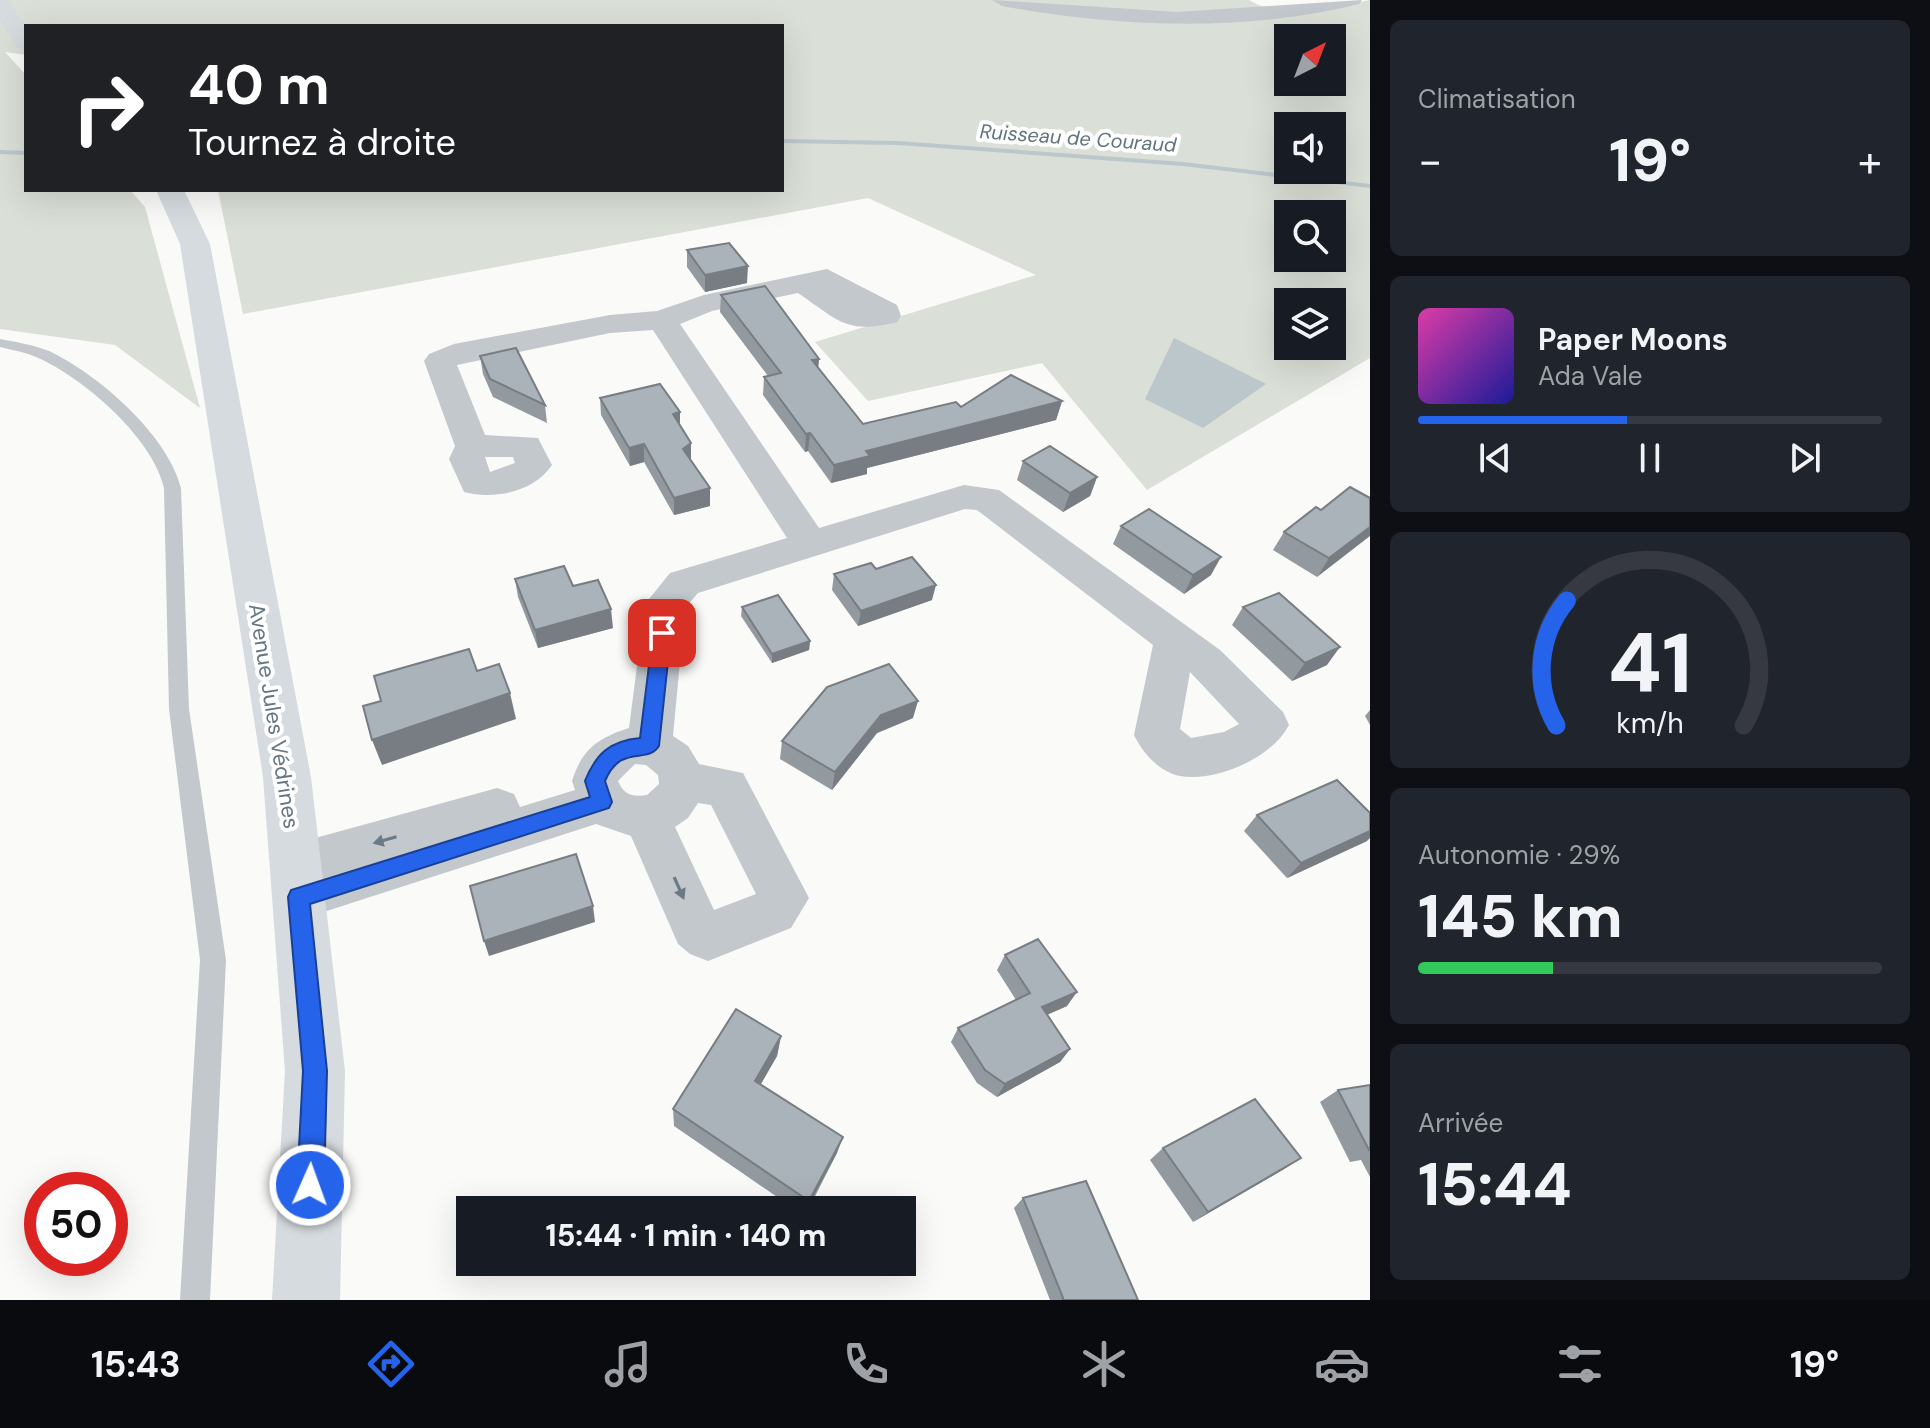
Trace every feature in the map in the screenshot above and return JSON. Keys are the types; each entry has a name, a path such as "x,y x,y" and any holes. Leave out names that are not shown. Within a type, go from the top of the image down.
{"main road":[{"path":"0,3 24,41"},
{"name":"Avenue Jules Védrines","path":"171,192 195,244 287,777 315,1071 306,1300"}],"street":[{"path":"1002,0 1065,11 1148,17 1294,10 1352,0"},
{"path":"1274,0 1294,10"},
{"path":"472,446 440,361 454,354 610,324 662,320 704,304 803,283"},
{"path":"662,320 809,542"},
{"path":"649,746 665,604 684,583 809,542 964,497 986,499 1175,641"},
{"path":"649,746 673,758 683,781 673,804 647,817 617,813 598,791 603,762 623,748 649,746"},
{"path":"647,817 696,927 708,937 773,911 784,898 726,787 683,781"},
{"path":"297,881 598,791"}],"lane":[{"path":"0,343 43,355 75,375 115,408 159,452 169,473 175,500 179,709 213,960 195,1300"}],"shaded area":[{"path":"0,0 1249,0 1284,18 1370,0 1370,358 1147,490 1042,363 868,401 815,342 1036,275 868,198 243,314 218,192 784,192 784,24 24,24 24,55 5,52 24,73 24,192 132,192 145,207 200,408 115,345 0,329"},
{"path":"1174,338 1266,384 1203,428 1145,399"}],"building":[{"path":"729,243 748,266 705,275 687,250"},
{"path":"765,286 819,359 812,360 863,424 956,402 961,407 1011,375 1062,401 866,451 870,456 834,465 810,433 806,434 764,377 781,373 721,295"},
{"path":"516,348 545,405 490,379 480,356"},
{"path":"660,384 680,412 673,414 691,443 683,449 710,488 674,498 644,444 629,448 600,398"},
{"path":"1050,446 1097,477 1070,493 1023,461"},
{"path":"1350,487 1370,498 1370,527 1329,558 1284,532 1316,507 1321,510"},
{"path":"1149,509 1221,557 1193,575 1121,526"},
{"path":"912,557 936,585 861,611 834,574 871,563 876,569"},
{"path":"564,566 573,586 598,580 611,609 535,630 515,579"},
{"path":"1279,593 1340,647 1305,663 1243,607"},
{"path":"778,595 810,641 772,654 742,607"},
{"path":"469,649 477,671 499,664 510,693 372,740 363,706 381,701 374,676"},
{"path":"889,664 918,701 881,715 835,772 782,741 827,687"},
{"path":"1337,780 1370,813 1370,831 1301,863 1257,815"},
{"path":"576,854 593,906 484,941 470,886"},
{"path":"1038,939 1077,992 1042,1007 1070,1049 1005,1084 985,1070 958,1028 1030,993 1005,955"},
{"path":"736,1009 781,1036 755,1081 843,1137 812,1196 802,1196 673,1109"},
{"path":"1370,1085 1370,1150 1369,1150 1338,1090"},
{"path":"1255,1099 1301,1158 1208,1212 1163,1148"},
{"path":"1086,1181 1138,1300 1063,1300 1023,1198"}],"waterway":[{"name":"Ruisseau de Couraud","path":"784,141 898,143 1183,164 1370,186"},
{"name":"Ruisseau de Couraud","path":"0,152 24,153"}],"route":[{"path":"310,1185 315,1071 299,897 601,802 595,781 603,762 623,748 649,746 662,633"}]}
